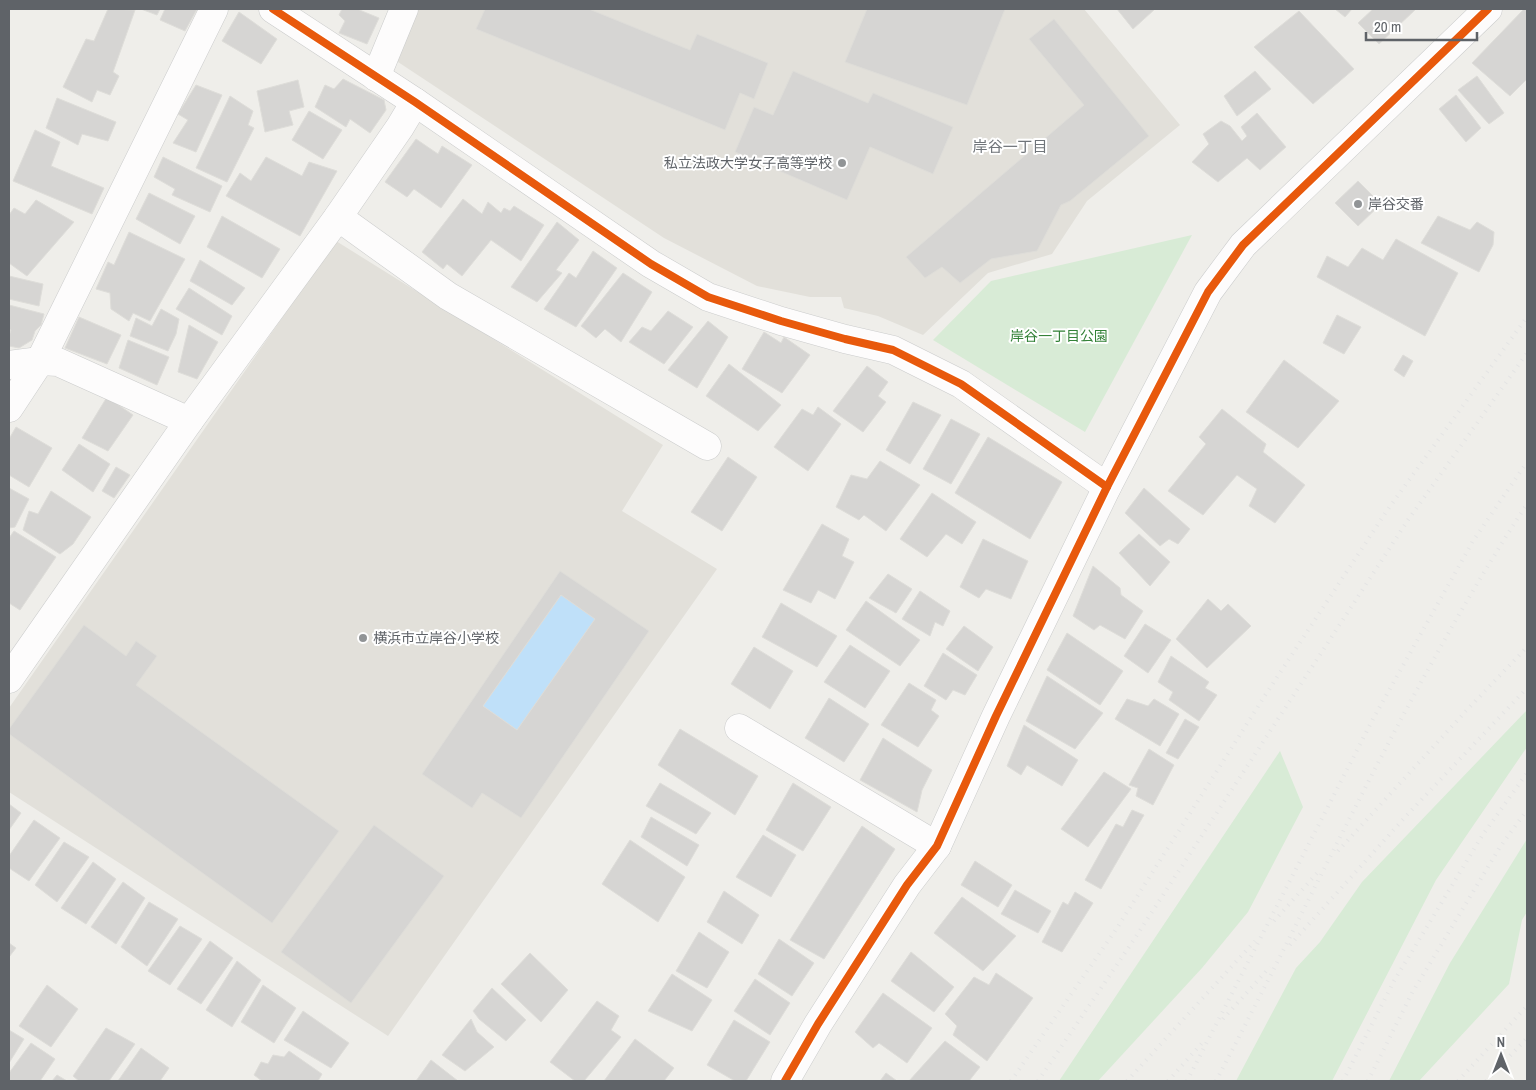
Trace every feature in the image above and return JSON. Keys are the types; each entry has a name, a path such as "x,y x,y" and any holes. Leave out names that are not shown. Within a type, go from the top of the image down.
{"street":[{"path":"9,408 40,361 214,9"},
{"path":"273,9 415,102 651,264 708,297 781,321 893,350 961,384 1108,486"},
{"path":"376,77 404,9"},
{"path":"785,1081 818,1024 906,885 937,846 996,716 1108,486 1208,292 1243,245 1488,9"},
{"path":"9,679 189,421 338,217 415,102"},
{"path":"338,217 448,296 706,446"},
{"path":"9,365 40,361 58,362 189,421"},
{"path":"739,728 937,846"}],"shaded area":[{"name":"私立法政大学女子高等学校","path":"416,9 1084,9 1180,125 1087,201 1052,254 988,273 923,335 878,316 844,308 841,297 810,297 757,286 664,238 395,60"},
{"name":"横浜市立岸谷小学校","path":"336,241 663,445 622,511 717,569 388,1036 9,792 9,708"}],"green space":[{"name":"岸谷一丁目公園","path":"1192,235 1085,432 933,340 991,281"},
{"path":"1527,710 1527,747 1436,880 1332,1081 1236,1081 1296,968 1320,942 1362,882"},
{"path":"1280,751 1303,807 1248,912 1202,968 1098,1081 1059,1081"},
{"path":"1527,839 1527,912 1522,920 1509,984 1419,1081 1389,1081 1450,963"}],"water":[{"path":"561,595 595,619 517,730 483,706"}],"building":[{"path":"108,9 135,10 113,72 119,76 110,95 97,90 92,102 63,87 86,39 94,41"},
{"path":"141,9 160,9 157,15"},
{"path":"165,9 197,9 185,31 160,20"},
{"path":"342,9 357,9 379,18 367,44 339,33 345,21 339,15"},
{"path":"485,9 589,9 690,50 697,34 768,63 754,99 740,93 725,130 476,29"},
{"path":"867,9 1005,9 967,105 845,62"},
{"path":"1117,9 1155,9 1133,29"},
{"path":"1335,9 1352,9 1345,17"},
{"path":"1373,9 1416,9 1379,44 1358,23"},
{"path":"1524,9 1527,9 1527,79 1510,96 1472,63"},
{"path":"1299,11 1354,69 1313,104 1254,47"},
{"path":"239,12 277,39 261,64 222,41"},
{"path":"1054,19 1149,136 1070,201 1061,205 1037,251 991,259 960,283 942,267 925,278 906,257 1084,105 1029,39"},
{"path":"793,71 868,103 873,93 953,127 933,174 870,147 847,200 735,152 754,107 773,115"},
{"path":"1255,71 1271,89 1237,116 1224,96"},
{"path":"1477,76 1504,113 1489,124 1458,90"},
{"path":"343,79 384,100 386,110 370,133 350,119 346,127 315,107 325,85 334,89"},
{"path":"298,80 304,107 289,111 293,125 265,132 257,91"},
{"path":"196,85 222,95 196,152 173,143 188,120 178,114"},
{"path":"1456,95 1481,128 1466,142 1439,109"},
{"path":"230,96 253,111 248,125 254,128 227,182 196,168"},
{"path":"57,98 116,122 108,141 82,134 78,145 46,128"},
{"path":"309,111 342,130 323,159 292,140"},
{"path":"1257,113 1286,147 1260,170 1247,158 1218,182 1192,162 1209,144 1203,134 1221,121 1230,126 1242,141 1247,136 1241,127"},
{"path":"35,130 60,142 51,166 104,188 92,214 13,181"},
{"path":"416,139 438,154 442,146 472,165 441,208 414,189 407,197 385,182"},
{"path":"163,157 222,186 210,212 172,195 175,189 154,177"},
{"path":"266,157 302,176 309,162 337,171 300,236 226,196 240,173 251,181"},
{"name":"岸谷交番","path":"1358,181 1381,204 1358,226 1335,203"},
{"path":"149,193 195,216 180,244 136,219"},
{"path":"463,199 482,214 488,202 501,213 504,208 510,211 514,206 544,225 521,261 491,240 462,276 447,264 443,269 422,252"},
{"path":"36,200 74,222 27,276 9,263 9,215 14,208 25,214"},
{"path":"222,216 280,249 262,278 207,247"},
{"path":"1438,216 1470,230 1477,222 1494,232 1493,245 1479,272 1421,243"},
{"path":"557,222 579,240 556,270 562,273 537,302 511,287"},
{"path":"129,232 185,259 150,321 133,313 129,321 111,309 110,293 96,289 108,262 114,265"},
{"path":"1396,239 1458,273 1425,336 1317,277 1327,256 1348,267 1362,248 1383,260"},
{"path":"593,251 617,268 576,327 544,309 569,273 576,278"},
{"path":"200,260 245,288 232,305 190,281"},
{"path":"623,273 652,292 621,342 605,329 596,338 581,326"},
{"path":"9,276 43,284 39,306 9,299"},
{"path":"189,288 232,316 222,335 176,309"},
{"path":"9,305 44,314 41,325 35,331 32,340 19,348 9,346 11,330 9,329"},
{"path":"161,309 179,319 176,334 168,351 130,336 136,318 152,326"},
{"path":"668,311 693,327 664,364 629,342 642,327 651,331"},
{"path":"1337,315 1361,327 1344,354 1323,343"},
{"path":"79,317 121,335 107,364 65,348"},
{"path":"708,321 728,337 697,388 668,370"},
{"path":"189,325 218,342 197,379 178,372"},
{"path":"764,332 781,343 784,337 810,355 782,393 742,369"},
{"path":"128,340 169,357 157,385 119,368"},
{"path":"1403,355 1413,361 1404,377 1394,370"},
{"path":"1284,360 1339,401 1298,448 1246,412"},
{"path":"729,364 781,405 758,431 706,396"},
{"path":"867,366 888,382 878,396 886,402 863,432 833,411"},
{"path":"107,397 133,415 108,451 82,438"},
{"path":"913,402 941,415 910,464 886,450"},
{"path":"818,407 841,424 808,471 774,447 802,409 813,415"},
{"path":"1222,409 1266,444 1263,452 1305,485 1275,523 1249,506 1257,489 1237,475 1203,515 1168,491 1206,444 1199,437"},
{"path":"951,419 980,434 951,484 923,469"},
{"path":"16,427 52,448 29,487 9,475 9,439"},
{"path":"988,437 1062,482 1030,539 955,493"},
{"path":"79,444 110,464 93,492 62,470"},
{"path":"728,457 757,477 722,531 691,512"},
{"path":"880,461 920,485 886,531 864,515 859,520 836,507 851,475 867,479"},
{"path":"116,467 130,475 114,498 102,491"},
{"path":"9,488 29,499 15,527 9,528"},
{"path":"1144,488 1190,529 1178,544 1169,539 1160,546 1125,513"},
{"path":"51,491 91,517 73,544 60,554 23,530 29,511 38,514"},
{"path":"932,493 976,522 962,544 946,534 927,557 900,539"},
{"path":"822,524 849,539 842,556 854,562 835,599 818,590 811,603 783,590"},
{"path":"14,531 56,557 20,610 9,603 9,538"},
{"path":"1139,534 1170,562 1150,586 1119,553"},
{"path":"983,539 1028,561 1011,599 986,589 979,598 960,587"},
{"path":"1093,566 1120,588 1121,595 1143,611 1125,639 1100,625 1094,630 1073,616"},
{"path":"560,571 649,631 521,818 482,793 472,808 422,774","holes":["561,595 595,619 517,730 483,706"]},
{"path":"888,574 912,589 896,613 869,598"},
{"path":"920,591 950,611 943,626 935,622 930,636 902,619"},
{"path":"1208,599 1221,611 1228,604 1251,626 1207,668 1176,639"},
{"path":"866,601 920,640 900,666 846,630"},
{"path":"781,603 837,636 817,667 762,637"},
{"path":"1145,624 1171,640 1148,673 1124,656"},
{"path":"84,625 126,656 136,641 157,656 136,685 339,831 272,923 9,734 9,729"},
{"path":"964,626 993,647 978,671 946,649"},
{"path":"1067,633 1123,671 1100,705 1047,670"},
{"path":"850,645 890,671 865,708 824,682"},
{"path":"754,647 793,671 770,709 731,684"},
{"path":"943,653 977,675 965,695 953,690 946,700 924,686"},
{"path":"1171,656 1209,682 1205,688 1217,695 1199,721 1169,700 1173,692 1158,682"},
{"path":"1047,676 1103,713 1075,749 1026,721"},
{"path":"909,683 936,700 931,710 939,716 918,747 881,725"},
{"path":"829,698 869,724 844,762 805,738"},
{"path":"1127,699 1148,706 1154,699 1179,714 1160,746 1115,719"},
{"path":"1185,719 1199,727 1178,759 1166,753"},
{"path":"1024,725 1078,760 1062,786 1027,765 1021,775 1007,766"},
{"path":"680,729 758,776 735,815 658,765"},
{"path":"883,738 932,770 922,790 917,812 860,780"},
{"path":"1149,749 1174,765 1153,805 1136,796 1138,788 1129,785"},
{"path":"1104,772 1131,789 1088,847 1061,829"},
{"path":"660,783 711,813 696,834 646,806"},
{"path":"793,783 831,807 803,851 766,830"},
{"path":"9,804 21,813 9,830"},
{"path":"1132,810 1144,815 1101,889 1085,880 1116,824 1123,827"},
{"path":"651,817 699,845 687,866 641,837"},
{"path":"34,820 60,838 29,881 9,868 9,856"},
{"path":"374,825 444,876 351,1003 281,952"},
{"path":"862,826 895,849 824,959 790,940"},
{"path":"763,835 796,855 771,897 736,877"},
{"path":"630,840 685,877 658,922 602,884"},
{"path":"64,842 89,857 57,902 35,885"},
{"path":"975,861 1012,885 998,907 961,885"},
{"path":"93,862 116,879 86,924 61,908"},
{"path":"123,882 145,898 116,944 91,927"},
{"path":"1015,890 1051,911 1038,933 1001,914"},
{"path":"724,891 759,915 742,944 707,922"},
{"path":"1075,892 1093,903 1062,952 1042,942 1063,902 1068,905"},
{"path":"962,897 1016,936 983,971 934,933"},
{"path":"149,902 178,919 147,966 121,947"},
{"path":"180,926 202,939 170,985 148,971"},
{"path":"699,932 729,952 707,988 676,971"},
{"path":"779,939 814,963 792,996 758,974"},
{"path":"210,941 233,958 201,1004 177,989"},
{"path":"9,943 16,948 9,957"},
{"path":"911,952 954,987 934,1012 891,981"},
{"path":"530,953 568,990 541,1022 501,984"},
{"path":"237,961 261,980 232,1027 206,1010"},
{"path":"996,973 1033,998 987,1061 953,1035 957,1026 945,1014 974,977 989,985"},
{"path":"672,974 712,1000 692,1031 648,1011"},
{"path":"755,979 790,1003 770,1035 734,1011"},
{"path":"47,985 78,1009 51,1047 19,1026"},
{"path":"263,985 296,1008 274,1043 241,1022"},
{"path":"492,988 526,1020 506,1041 479,1019 473,1011"},
{"path":"883,993 932,1028 907,1063 879,1043 873,1048 855,1032"},
{"path":"597,1001 619,1016 611,1030 621,1037 584,1081 575,1081 550,1062"},
{"path":"303,1011 349,1043 331,1068 284,1040"},
{"path":"471,1019 477,1032 494,1047 465,1071 442,1055"},
{"path":"734,1020 770,1042 746,1081 735,1081 707,1065"},
{"path":"106,1028 135,1044 109,1081 79,1081 73,1076"},
{"path":"9,1030 24,1039 9,1063"},
{"path":"635,1039 674,1068 664,1081 604,1081"},
{"path":"945,1041 980,1067 969,1081 909,1081"},
{"path":"31,1043 55,1059 40,1081 9,1081 9,1073"},
{"path":"141,1048 169,1068 160,1081 118,1081"},
{"path":"289,1051 322,1074 318,1081 262,1081 254,1075 261,1062 268,1064 273,1055 284,1057"},
{"path":"431,1060 458,1081 416,1081"},
{"path":"886,1073 897,1081 880,1081"},
{"path":"57,1075 67,1081 52,1081"}],"railway":[{"path":"1011,1081 1117,928 1264,697 1386,512 1527,317"},
{"path":"1038,1081 1133,941 1408,520 1527,353"},
{"path":"1187,1081 1373,719 1473,541 1527,462"},
{"path":"1216,1081 1403,716 1483,573 1527,504"},
{"path":"1338,851 1527,647"},
{"path":"1290,945 1407,815 1527,688"},
{"path":"1343,1081 1394,981 1482,836 1527,773"},
{"path":"1368,1081 1412,993 1500,847 1527,810"},
{"path":"1274,921 1319,871"},
{"path":"1127,1081 1255,941"},
{"path":"1223,1019 1270,967"},
{"path":"1458,1081 1527,1006"},
{"path":"1486,1081 1527,1038"},
{"path":"1168,1081 1203,1042"}],"cycle path":[{"path":"273,9 415,102 651,264 708,297 781,321 893,350 961,384 1107,487"},
{"path":"785,1081 818,1024 907,885 937,846 996,716 1107,487 1208,292 1243,245 1488,9"}],"place":[{"name":"私立法政大学女子高等学校","path":"842,163"},
{"name":"岸谷交番","path":"1358,204"},
{"name":"横浜市立岸谷小学校","path":"363,638"}],"district":[{"name":"岸谷一丁目","path":"1010,146"}]}
